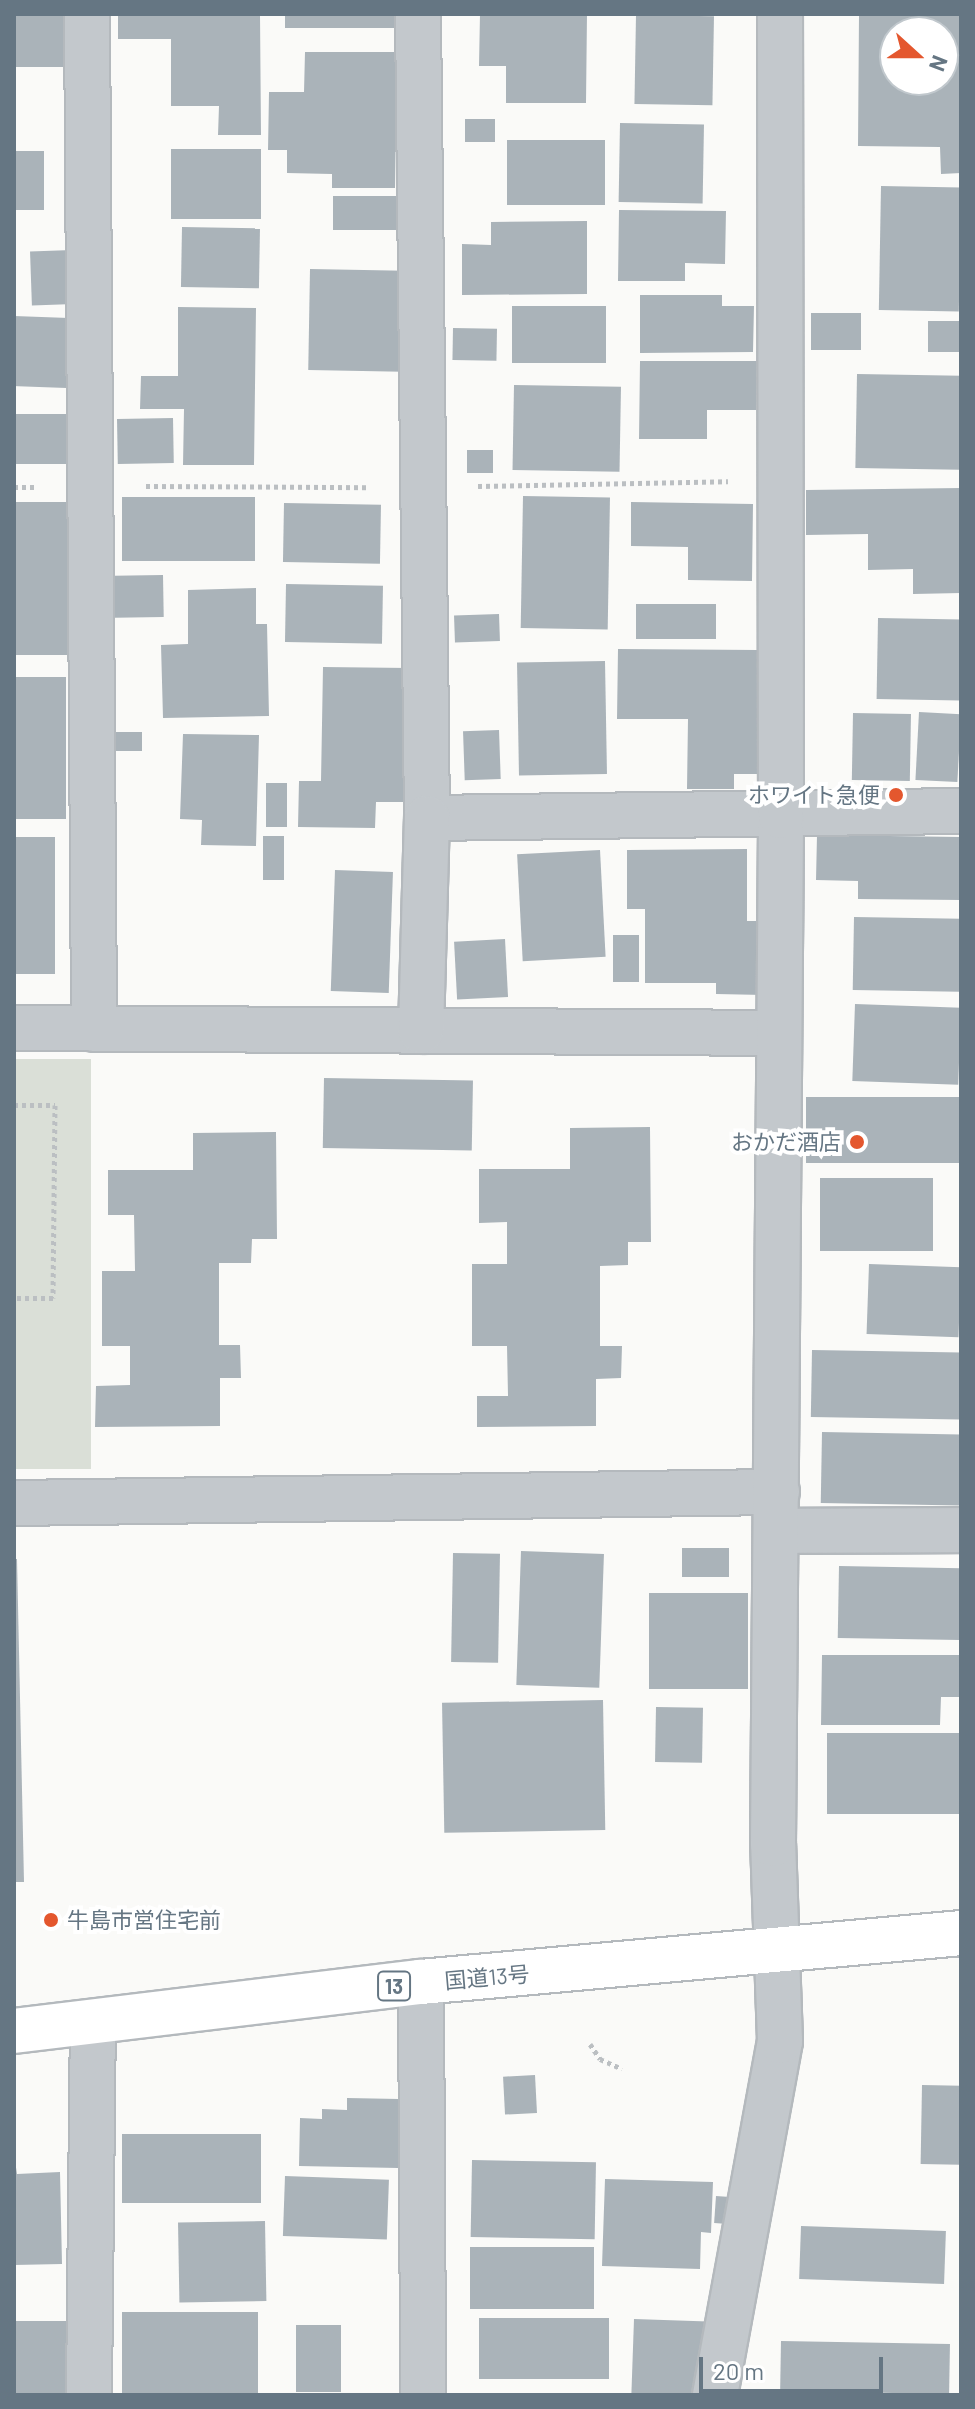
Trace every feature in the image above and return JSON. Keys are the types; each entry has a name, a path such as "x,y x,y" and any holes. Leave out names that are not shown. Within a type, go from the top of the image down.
{"highway":[{"name":"国道13号","path":"14,2031 421,1982 961,1933"}],"street":[{"path":"87,14 94,1029"},
{"path":"418,14 427,818 421,1031"},
{"path":"715,2395 780,2041 775,1951 781,816 780,14"},
{"path":"427,818 781,816 961,811"},
{"path":"14,1028 779,1033"},
{"path":"14,1503 777,1512 961,1530"},
{"path":"421,1982 423,2395"},
{"path":"89,2395 93,2022"}],"path":[{"path":"14,1105 55,1105 53,1298 14,1298"},
{"path":"590,2044 600,2059 622,2069"}],"shaded area":[{"path":"14,1059 91,1059 91,1469 14,1469"}],"building":[{"path":"14,14 70,14 70,67 14,67"},
{"path":"118,14 260,14 261,135 218,135 219,106 171,106 171,39 118,39"},
{"path":"285,14 403,14 403,28 285,28"},
{"path":"480,14 587,14 586,103 506,103 506,66 479,66"},
{"path":"859,14 961,14 961,173 941,174 940,147 858,146"},
{"path":"636,15 714,16 712,105 634,104"},
{"path":"305,52 397,52 395,188 332,188 332,174 287,173 287,150 268,150 269,92 304,92"},
{"path":"465,119 495,119 495,142 465,142"},
{"path":"620,123 704,124 703,203 619,202"},
{"path":"507,140 605,140 605,205 507,205"},
{"path":"171,149 261,149 261,219 171,219"},
{"path":"14,151 44,151 44,210 14,210"},
{"path":"881,186 961,187 959,311 879,310"},
{"path":"333,196 410,196 410,230 333,230"},
{"path":"619,210 726,211 725,264 685,263 685,281 618,281"},
{"path":"587,221 587,294 462,295 462,244 491,245 491,222"},
{"path":"182,227 260,228 259,288 181,287"},
{"path":"72,250 74,304 32,305 30,251"},
{"path":"310,269 404,271 402,372 308,370"},
{"path":"640,295 722,295 722,306 754,306 753,352 640,353"},
{"path":"512,306 606,306 606,363 512,363"},
{"path":"178,307 256,308 254,465 183,465 184,409 140,409 141,376 178,376"},
{"path":"811,313 861,313 861,350 811,350"},
{"path":"14,316 69,318 67,388 14,386"},
{"path":"928,321 961,321 961,352 928,352"},
{"path":"453,328 497,329 496,361 452,360"},
{"path":"640,361 757,361 756,410 707,410 707,439 639,439"},
{"path":"857,374 961,376 959,470 855,468"},
{"path":"514,385 621,387 620,472 513,470"},
{"path":"14,414 68,414 68,464 14,464"},
{"path":"173,418 174,463 118,464 117,419"},
{"path":"467,450 493,450 493,473 467,473"},
{"path":"961,488 961,593 913,594 913,569 868,570 868,534 806,535 806,490"},
{"path":"523,496 610,498 608,629 521,628"},
{"path":"122,497 255,497 255,561 122,561"},
{"path":"14,502 73,502 73,655 14,655"},
{"path":"631,502 753,504 752,581 688,580 688,547 631,546"},
{"path":"284,503 381,505 380,564 283,562"},
{"path":"163,575 164,617 115,618 114,576"},
{"path":"286,584 383,586 382,644 285,642"},
{"path":"256,588 256,624 267,624 269,716 163,718 161,645 188,644 188,590"},
{"path":"636,604 716,604 716,639 636,639"},
{"path":"499,614 500,641 455,643 454,616"},
{"path":"878,618 961,619 960,700 877,699"},
{"path":"618,649 758,650 758,680 767,679 767,774 734,774 734,789 687,789 688,719 617,719"},
{"path":"605,661 607,774 519,776 517,663"},
{"path":"323,667 409,668 407,802 376,802 375,828 298,827 299,781 321,781"},
{"path":"14,677 66,677 66,819 14,819"},
{"path":"919,712 961,714 957,782 915,780"},
{"path":"853,713 911,714 910,781 852,780"},
{"path":"499,730 501,779 465,780 463,731"},
{"path":"116,732 142,732 142,751 116,751"},
{"path":"183,734 259,735 256,846 201,845 202,820 180,819"},
{"path":"266,783 287,783 287,827 266,827"},
{"path":"817,835 961,837 961,900 858,899 858,881 816,880"},
{"path":"263,836 284,836 284,880 263,880"},
{"path":"14,837 55,837 55,974 14,974"},
{"path":"747,849 747,921 767,921 767,995 716,994 716,983 645,983 645,909 627,909 627,850"},
{"path":"600,850 606,957 523,961 517,854"},
{"path":"335,870 393,872 389,993 331,991"},
{"path":"854,917 961,919 960,992 853,990"},
{"path":"613,935 639,935 639,982 613,982"},
{"path":"505,939 508,997 457,1000 454,942"},
{"path":"855,1004 961,1008 958,1085 852,1081"},
{"path":"324,1078 473,1081 472,1151 323,1148"},
{"path":"806,1097 961,1097 961,1163 806,1163"},
{"path":"650,1127 651,1242 628,1242 628,1265 600,1266 600,1346 622,1346 621,1378 596,1379 596,1426 477,1427 477,1396 508,1396 507,1346 472,1346 472,1264 507,1264 507,1222 479,1223 479,1169 570,1169 570,1128"},
{"path":"276,1132 277,1239 252,1239 251,1263 219,1263 219,1345 240,1345 241,1378 220,1378 220,1426 95,1427 96,1386 130,1385 130,1346 102,1346 102,1271 135,1271 134,1215 108,1215 108,1170 193,1170 193,1133"},
{"path":"820,1178 933,1178 933,1251 820,1251"},
{"path":"869,1264 961,1267 959,1337 867,1334"},
{"path":"812,1350 961,1353 960,1420 811,1417"},
{"path":"822,1432 961,1434 960,1505 821,1503"},
{"path":"682,1548 729,1548 729,1577 682,1577"},
{"path":"521,1551 604,1554 599,1688 516,1685"},
{"path":"453,1553 500,1554 498,1663 451,1662"},
{"path":"14,1559 17,1559 24,1882 14,1882"},
{"path":"839,1566 961,1568 960,1640 838,1638"},
{"path":"649,1593 748,1593 748,1689 649,1689"},
{"path":"822,1655 961,1655 961,1697 941,1697 940,1725 821,1725"},
{"path":"603,1700 605,1830 444,1833 442,1703"},
{"path":"656,1707 703,1708 702,1763 655,1762"},
{"path":"827,1733 961,1733 961,1814 827,1814"},
{"path":"535,2075 537,2113 505,2115 503,2077"},
{"path":"922,2085 961,2086 960,2165 921,2164"},
{"path":"347,2098 399,2099 398,2168 299,2166 300,2118 322,2119 322,2109 347,2110"},
{"path":"122,2134 261,2134 261,2203 122,2203"},
{"path":"14,2154 17,2174 60,2172 62,2264 14,2265"},
{"path":"472,2160 596,2162 595,2239 471,2237"},
{"path":"285,2176 389,2180 387,2240 283,2236"},
{"path":"605,2179 713,2182 711,2233 701,2232 700,2269 602,2266"},
{"path":"716,2196 744,2198 742,2225 714,2223"},
{"path":"265,2221 266,2301 179,2303 178,2223"},
{"path":"801,2226 946,2231 944,2284 799,2279"},
{"path":"470,2247 594,2247 594,2309 470,2309"},
{"path":"122,2312 258,2312 258,2395 122,2395"},
{"path":"479,2318 609,2318 609,2379 479,2379"},
{"path":"634,2319 708,2322 705,2395 631,2395"},
{"path":"14,2321 73,2321 73,2395 14,2395"},
{"path":"296,2325 341,2325 341,2392 296,2392"},
{"path":"781,2341 950,2344 949,2394 780,2391"}],"place":[{"name":"ホワイト急便","path":"896,795"},
{"name":"おかだ酒店","path":"857,1142"},
{"name":"牛島市営住宅前","path":"51,1920"}]}
